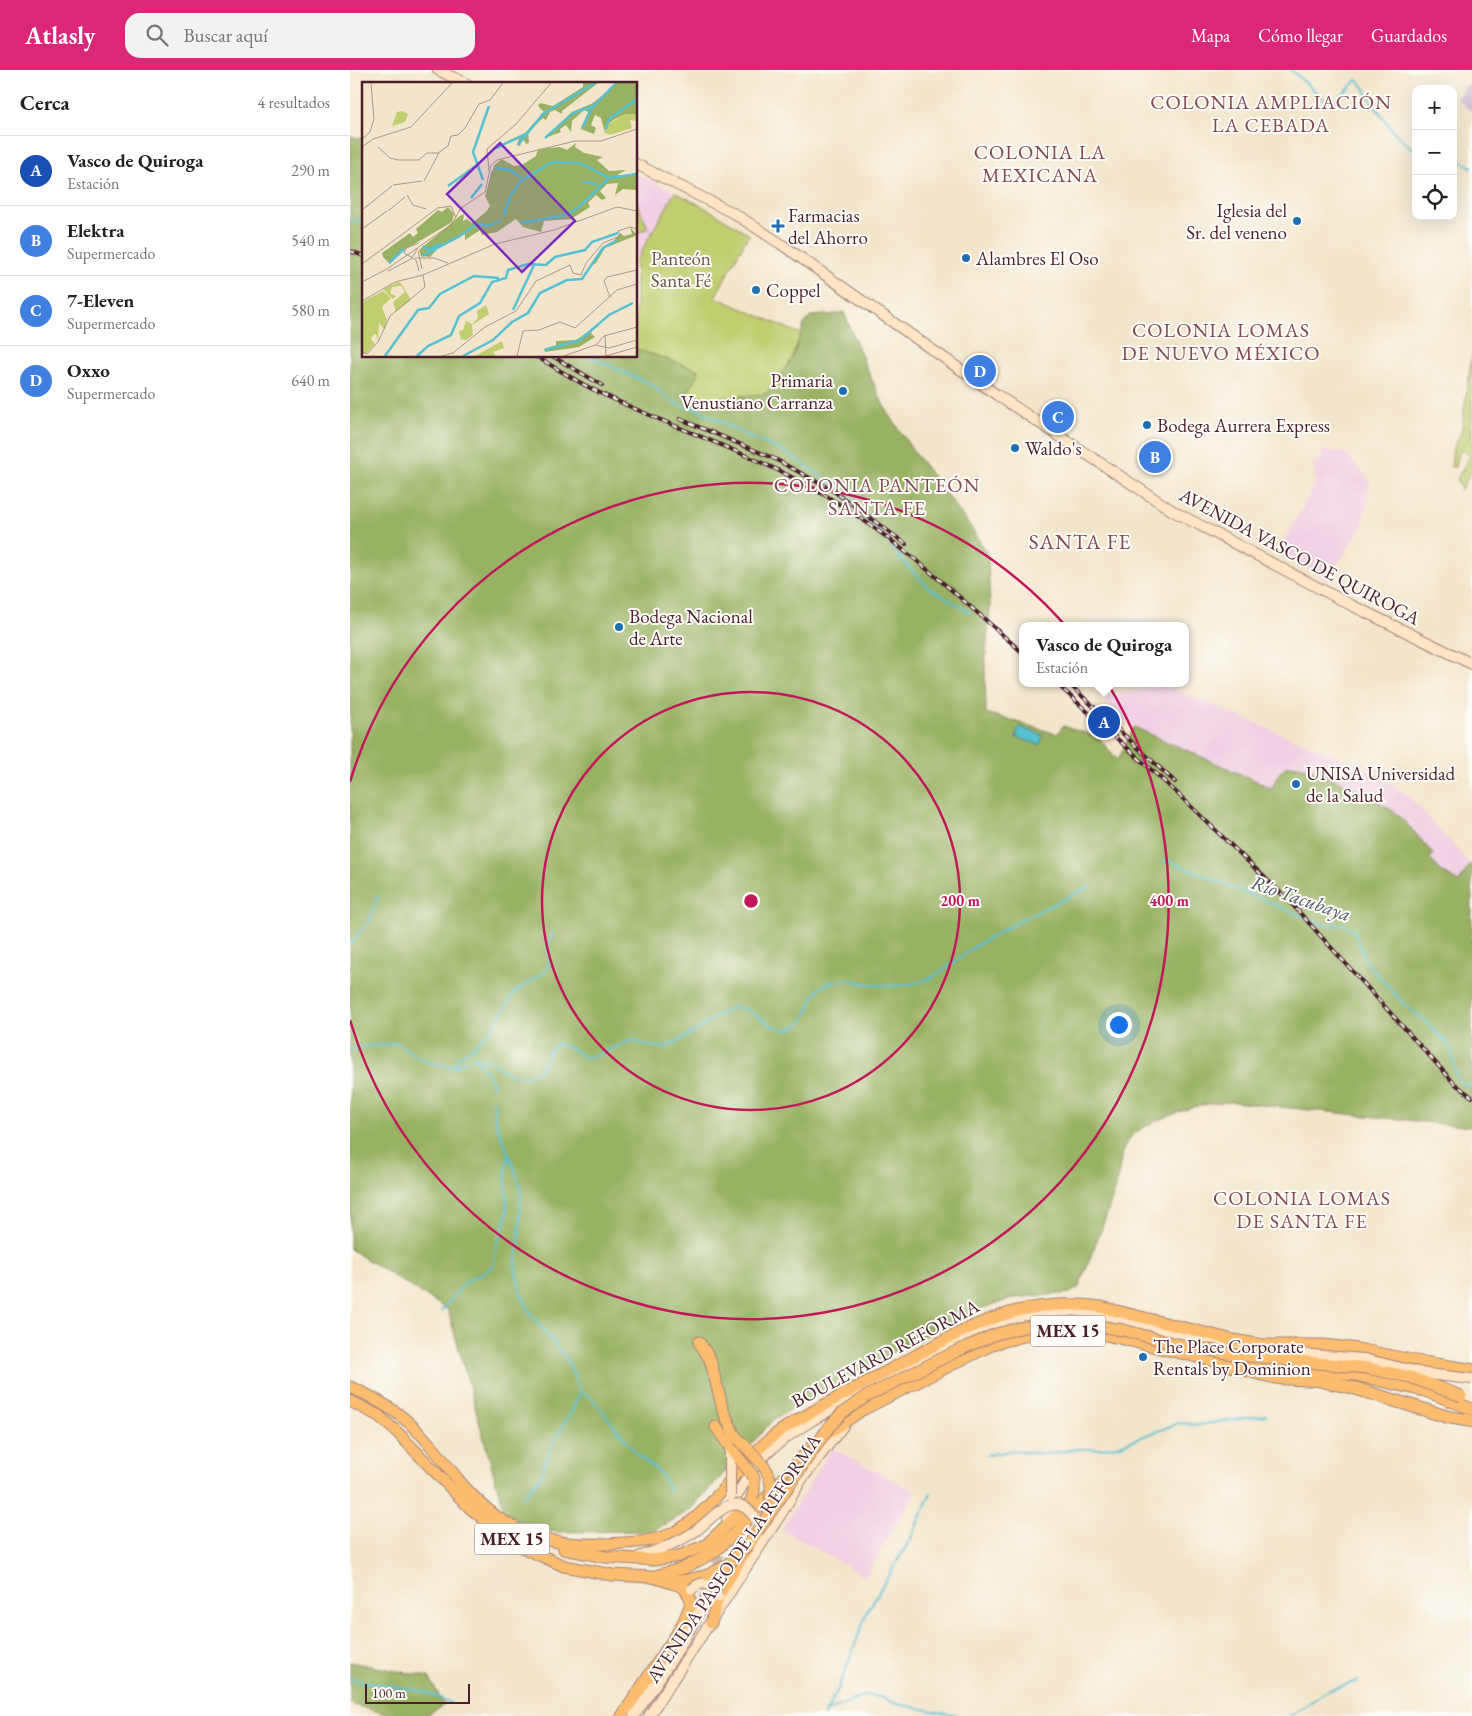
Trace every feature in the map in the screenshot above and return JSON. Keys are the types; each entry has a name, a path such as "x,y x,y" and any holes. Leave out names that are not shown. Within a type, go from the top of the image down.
{"highway":[{"path":"1222,1363 1264,1375 1317,1380 1354,1388 1448,1417 1472,1421"},
{"name":"BOULEVARD REFORMA","path":"1426,1363 1472,1370"}],"main road":[{"path":"438,70 463,82"},
{"name":"AVENIDA VASCO DE QUIROGA","path":"638,165 735,214 990,390 1173,511 1326,592 1472,664"},
{"name":"BOULEVARD REFORMA","path":"764,1444 796,1421 956,1334 998,1316 1033,1306 1083,1304 1233,1340 1263,1345 1324,1345 1358,1349 1426,1363"},
{"path":"732,1497 749,1474 772,1449 793,1432 829,1411 976,1334 1019,1319 1049,1313 1082,1313 1258,1352 1364,1360 1427,1374 1472,1378"},
{"path":"713,1599 768,1514 829,1427 842,1413 867,1396 957,1351 996,1334 1024,1327 1074,1322 1123,1330 1176,1344 1238,1355 1368,1368 1410,1377 1461,1396 1472,1404"},
{"name":"MEX 15","path":"350,1402 379,1416 398,1433 470,1508 524,1548 564,1566 612,1575 652,1577 684,1568 713,1552 737,1530 816,1441 862,1410 996,1343 1032,1334 1067,1331 1102,1334 1222,1363 1272,1370 1355,1375 1425,1391 1472,1409"},
{"path":"699,1342 710,1359 709,1372 735,1436 760,1462 770,1477 772,1488 768,1514"},
{"name":"MEX 15","path":"1426,1363 1472,1386"},
{"name":"MEX 15","path":"350,1387 384,1404 409,1423 487,1509 516,1529 545,1540 585,1545 614,1544 654,1539 673,1533 686,1525 711,1503 742,1466 764,1444"},
{"name":"AVENIDA PASEO DE LA REFORMA","path":"649,1716 711,1623 802,1479 847,1421"},
{"path":"716,1427 754,1477 764,1482 782,1479"},
{"name":"AVENIDA PASEO DE LA REFORMA","path":"732,1497 764,1444"},
{"path":"727,1519 732,1497 730,1447"},
{"path":"545,1540 557,1547 584,1554 654,1560 679,1556 706,1544 751,1501 754,1491 754,1477"},
{"path":"635,1559 651,1554 696,1531 721,1508 734,1504 752,1513 755,1518 757,1532"},
{"path":"669,1582 708,1575 727,1565 750,1544"},
{"path":"652,1577 684,1588 691,1593"},
{"path":"622,1716 684,1621 691,1603 691,1593 698,1584 707,1583 714,1587 711,1623"},
{"name":"AVENIDA PASEO DE LA REFORMA","path":"634,1716 697,1617 713,1599"}],"shaded area":[{"path":"1472,80 1472,112 1457,99 1462,90"},
{"path":"638,175 675,192 638,257"},
{"path":"1322,450 1346,453 1370,482 1363,524 1328,580 1279,551 1317,481 1313,463 1322,459"},
{"name":"UNISA Universidad de la Salud","path":"1154,687 1168,687 1367,769 1409,796 1470,864 1459,882 1442,872 1429,859 1432,857 1394,812 1364,793 1333,779 1272,788 1134,727 1115,712 1104,698"},
{"path":"832,1448 915,1492 865,1577 782,1529"}],"green space":[{"path":"350,137 362,138 362,358 638,358 638,350 699,370 685,401 766,394 792,359 804,324 811,316 844,312 884,406 911,448 968,523 988,555 990,608 985,667 986,713 1057,734 1063,726 1098,737 1118,760 1134,727 1272,788 1284,768 1296,765 1324,774 1372,798 1393,811 1433,854 1430,859 1442,872 1459,882 1470,864 1472,866 1472,1127 1233,1102 1202,1105 1163,1118 1135,1133 1124,1148 1113,1195 1079,1287 1070,1293 1014,1298 979,1309 902,1347 774,1419 689,1511 653,1531 555,1532 520,1522 504,1511 448,1310 350,1249"},
{"name":"Panteón Santa Fé","path":"675,192 749,234 715,297 801,334 792,359 767,394 685,401 698,370 638,350 638,257"},
{"path":"638,205 648,228 638,232"},
{"path":"1472,354 1472,470 1461,490 1457,479 1470,456 1462,449 1457,457 1455,467 1451,467 1453,448 1461,433"},
{"path":"350,1662 429,1677 444,1705 425,1716 394,1716 350,1704"}],"water":[{"path":"1019,727 1043,735 1040,745 1016,737"}],"waterway":[{"path":"1291,70 1325,100 1333,103 1357,80 1391,128 1412,148"},
{"path":"1457,160 1472,167"},
{"path":"350,219 362,222"},
{"path":"593,358 652,385 672,401 682,406 698,409 751,438 787,453 851,500 889,542 899,557 928,587 971,613"},
{"name":"Río Tacubaya","path":"1163,861 1169,861 1314,921 1329,926 1344,924 1354,930 1365,960 1406,1006 1424,1020 1448,1044 1452,1052 1456,1076 1459,1081 1466,1085 1472,1085"},
{"name":"Río Tacubaya","path":"350,1049 397,1043 424,1061 453,1067 474,1057 490,1061 510,1074 527,1077 542,1068 549,1051 558,1044 571,1048 586,1058 601,1054 632,1040 646,1045 665,1048 734,1007 749,1011 770,1024 787,1030 800,1023 809,1010 814,997 824,986 845,980 884,986 906,985 929,979 995,934 1089,887"},
{"path":"350,945 370,920 378,896"},
{"path":"454,1065 459,1057 492,1029 515,992 545,972 549,964 548,949 553,932"},
{"path":"475,1058 489,1076 492,1088"},
{"path":"493,1100 496,1123 521,1189 519,1245 515,1266 521,1293 530,1313 567,1359 580,1391 592,1398 636,1453 660,1473 670,1490"},
{"path":"441,1311 465,1283 486,1271 494,1263 496,1247 507,1216 506,1176 509,1154"},
{"path":"523,1497 542,1474 550,1448 572,1411 580,1391"},
{"path":"987,1455 1011,1451 1045,1454 1078,1449 1099,1449 1117,1446 1179,1423 1199,1425 1266,1415"},
{"path":"824,1716 839,1687 868,1610 911,1538 931,1493"},
{"path":"350,1679 426,1692 451,1703"},
{"path":"1290,1716 1327,1691 1357,1681"},
{"path":"828,1711 866,1695 881,1697 897,1704 958,1716"}],"tunnel":[{"path":"708,1593 722,1542"}],"railway":[{"path":"350,251 362,255"},
{"path":"538,358 579,382 623,404 771,467 828,497 880,532 904,551 1019,650"},
{"path":"555,358 602,385"},
{"path":"680,419 773,458 832,490 906,544"},
{"path":"1060,687 1179,795 1289,901 1454,1083 1472,1097"},
{"path":"1072,687 1175,782"}],"place":[{"name":"Iglesia del Sr. del veneno","path":"1297,221"},
{"name":"Farmacias del Ahorro","path":"778,226"},
{"name":"Alambres El Oso","path":"966,258"},
{"name":"Coppel","path":"756,290"},
{"name":"Oxxo","path":"980,371"},
{"name":"Primaria Venustiano Carranza","path":"843,391"},
{"name":"7-Eleven","path":"1058,417"},
{"name":"Bodega Aurrera Express","path":"1147,425"},
{"name":"Waldo's","path":"1015,448"},
{"name":"Elektra","path":"1155,457"},
{"name":"Bodega Nacional de Arte","path":"619,627"},
{"name":"Vasco de Quiroga","path":"1104,722"},
{"name":"UNISA Universidad de la Salud","path":"1296,784"},
{"name":"The Place Corporate Rentals by Dominion","path":"1143,1357"}],"district":[{"name":"COLONIA AMPLIACIÓN LA CEBADA","path":"1271,114"},
{"name":"COLONIA LA MEXICANA","path":"1040,164"},
{"name":"COLONIA LOMAS DE NUEVO MÉXICO","path":"1221,342"},
{"name":"COLONIA PANTEÓN SANTA FE","path":"877,496"},
{"name":"SANTA FE","path":"1080,542"},
{"name":"COLONIA LOMAS DE SANTA FE","path":"1302,1210"}]}
